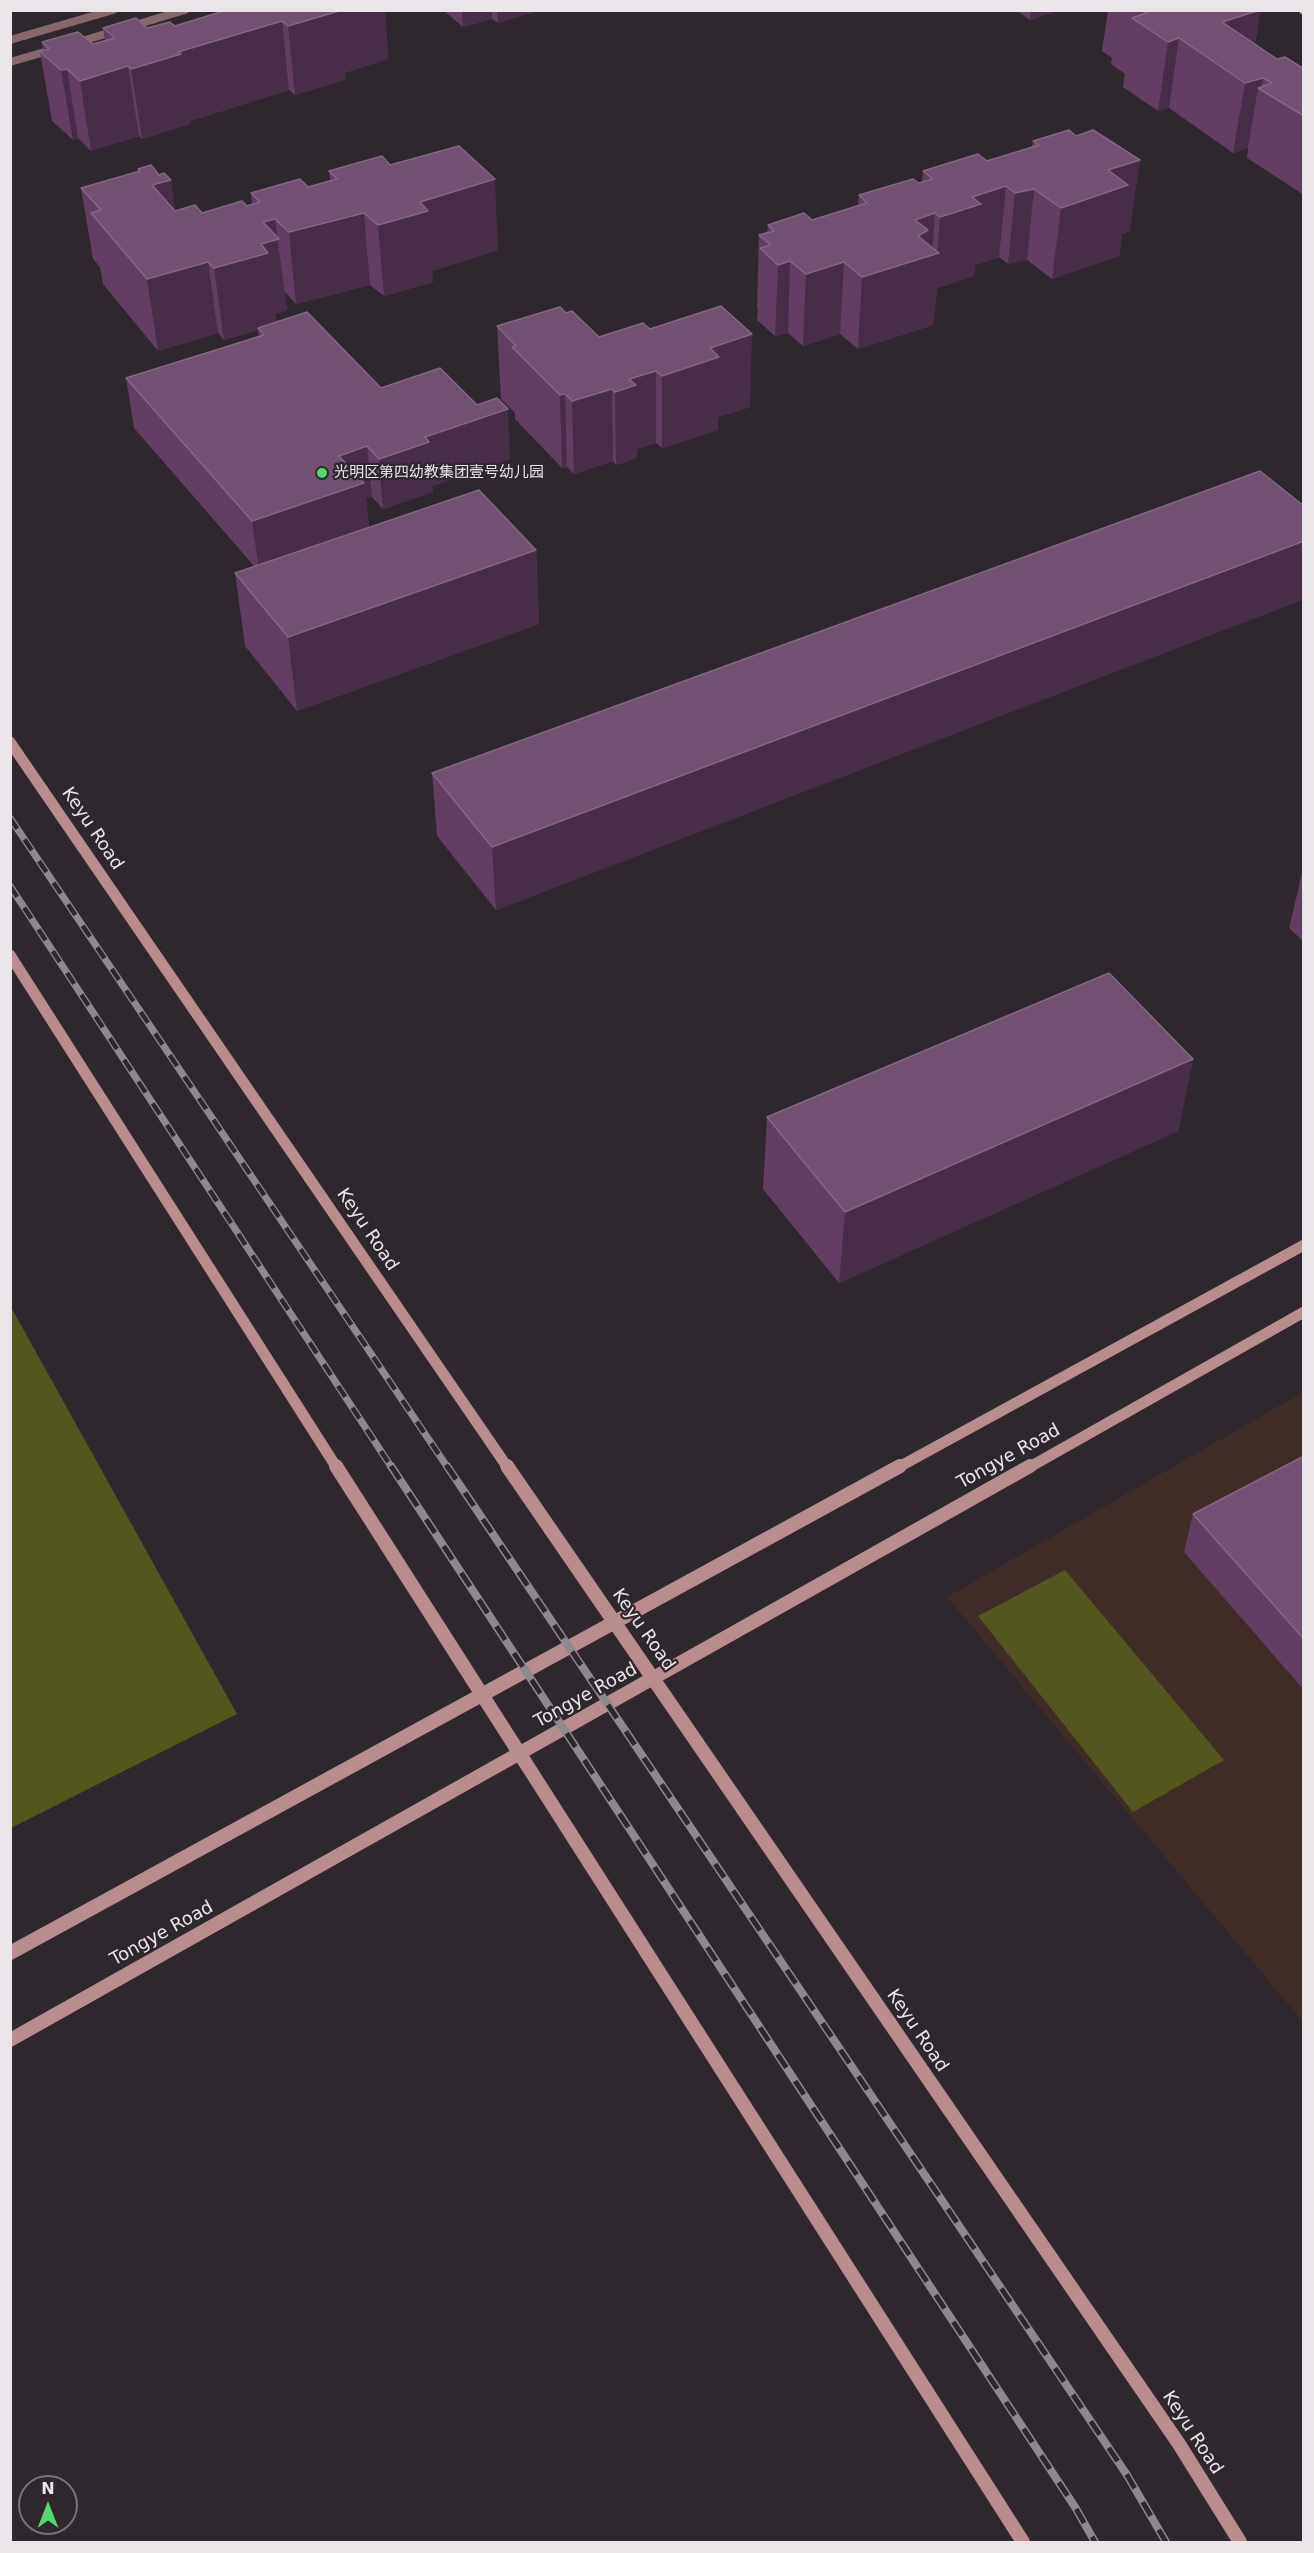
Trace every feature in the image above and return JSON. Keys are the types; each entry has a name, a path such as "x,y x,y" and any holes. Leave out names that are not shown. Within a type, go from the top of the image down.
{"main road":[{"name":"Keyu Road","path":"10,742 1179,2444 1240,2542"},
{"path":"10,955 1023,2542"},
{"path":"10,1953 1304,1245"},
{"name":"Tongye Road","path":"10,2040 1304,1312"}],"street":[{"path":"10,40 113,10"},
{"path":"10,62 185,10"}],"shaded area":[{"path":"1303,1392 1303,2022 947,1597"}],"green space":[{"path":"11,1307 237,1714 10,1828"},
{"path":"1065,1570 1224,1760 1133,1812 978,1616"}],"building":[{"path":"227,10 339,11 288,26 282,21 178,52 181,54 131,69 128,66 80,81 67,69 61,70 40,52 49,49 42,42 78,32 93,44 115,38 103,28 136,18 147,28 170,22 175,26"},
{"path":"1142,10 1260,10 1222,22 1277,59 1285,57 1304,69 1304,116 1258,88 1272,83 1263,78 1245,83 1179,38 1168,42 1132,18 1147,13"},
{"path":"1069,130 1076,136 1093,130 1140,160 1108,170 1128,185 1061,208 1034,189 1015,193 1006,186 972,197 981,204 940,217 935,213 915,220 928,230 918,236 939,253 862,277 844,262 806,274 790,261 778,265 760,248 771,245 759,235 774,231 768,225 804,213 812,220 867,203 859,195 913,179 919,183 933,179 923,171 978,154 987,161 1039,145 1033,141"},
{"path":"459,146 495,179 420,202 428,211 378,225 364,213 289,232 275,219 263,222 279,239 261,244 268,253 214,268 208,262 147,279 91,213 101,210 81,188 140,171 138,169 151,165 159,175 164,173 171,180 152,185 175,211 195,205 202,213 242,201 247,206 260,202 251,193 300,179 308,187 337,179 329,171 382,156 390,165"},
{"path":"721,306 752,334 710,348 719,357 662,376 656,371 629,379 636,385 615,392 612,389 572,401 565,394 560,395 512,347 516,346 497,326 560,307 566,313 572,311 599,337 643,323 650,329"},
{"path":"307,312 381,388 440,368 477,405 497,398 508,409 425,437 429,442 379,459 367,446 339,456 364,483 252,521 126,378 264,335 258,328"},
{"path":"1260,471 1304,506 1304,541 492,847 432,773"},
{"path":"479,490 536,550 288,637 235,573"},
{"path":"1109,973 1193,1059 845,1212 767,1117"},
{"path":"1304,1456 1304,1639 1193,1514"}],"railway":[{"path":"10,818 448,1468"},
{"path":"10,886 392,1468"},
{"path":"391,1466 1075,2507 1095,2542"},
{"path":"447,1466 1127,2475 1166,2542"}],"place":[{"name":"光明区第四幼教集团壹号幼儿园","path":"322,473"}]}
